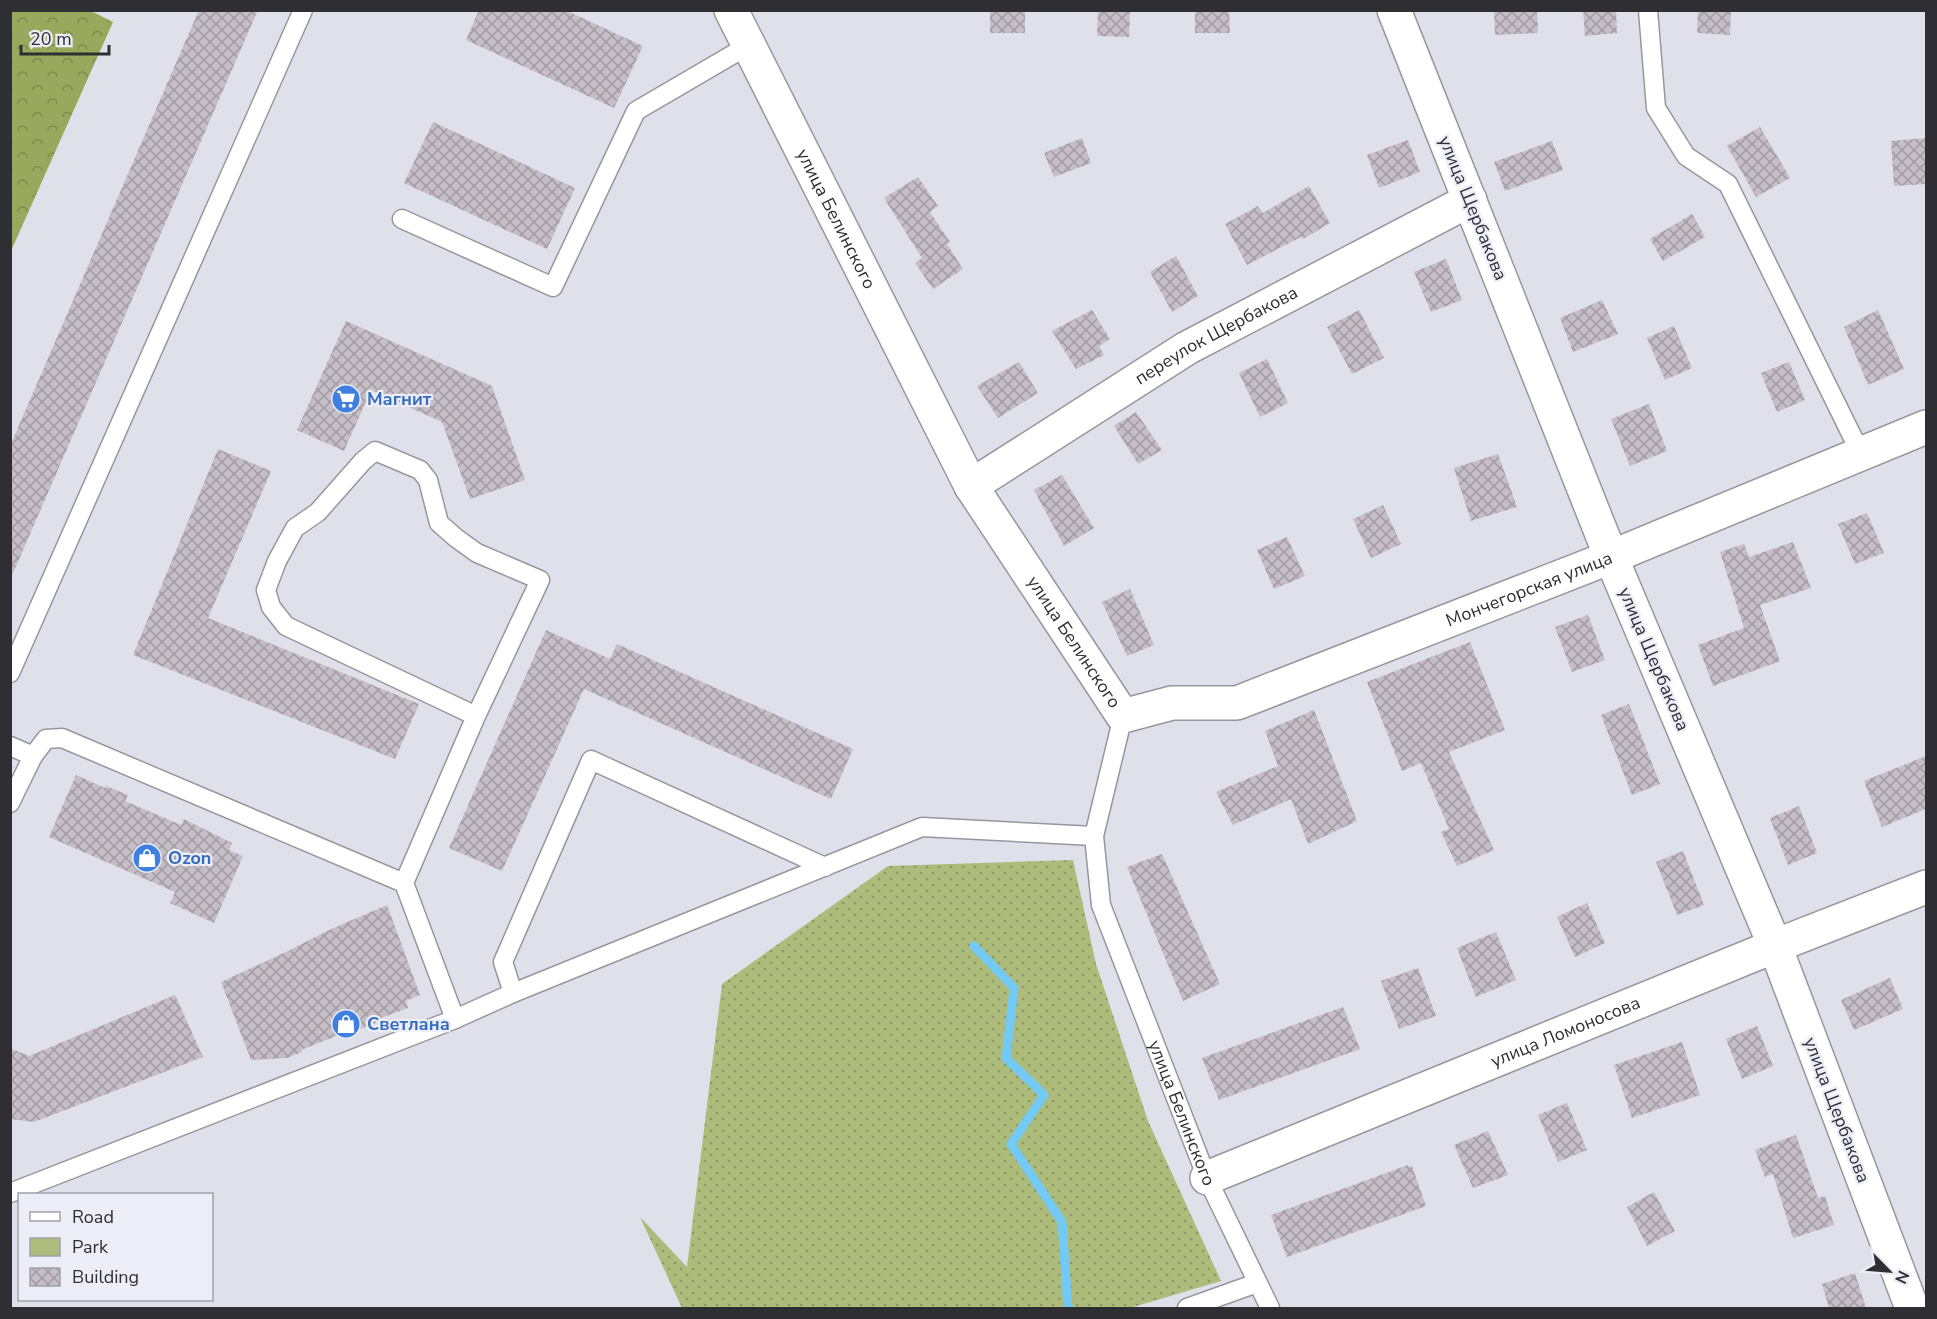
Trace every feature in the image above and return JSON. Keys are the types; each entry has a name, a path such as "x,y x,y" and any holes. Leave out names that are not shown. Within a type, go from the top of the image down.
{"street":[{"name":"улица Белинского","path":"731,10 971,486 1123,716"},
{"name":"улица Щербакова","path":"1394,10 1611,557 1775,946 1912,1308"},
{"name":"переулок Щербакова","path":"971,486 1187,348 1470,200"},
{"name":"Мончегорская улица","path":"1123,716 1172,703 1237,703 1611,557 1926,427"},
{"name":"улица Ломоносова","path":"1206,1179 1775,946 1926,887"}],"lane":[{"path":"10,673 303,10"},
{"path":"1648,10 1656,108 1686,156 1728,184 1861,454"},
{"path":"402,219 553,287 636,111 749,45"},
{"path":"455,1019 404,883 476,716 540,580 477,552 456,538 439,523 428,480 420,470 375,451 363,461 318,512 295,528 277,561 266,590 271,607 286,626 476,716"},
{"name":"улица Белинского","path":"1123,716 1094,836 1101,906 1206,1179 1270,1308"},
{"path":"10,803 33,756 46,739 62,738 404,883"},
{"path":"10,746 33,756"},
{"path":"513,993 503,962 591,760 825,867"},
{"path":"10,1193 455,1019 513,993 922,827 1094,836"},
{"path":"1187,1308 1257,1284"}],"green space":[{"path":"11,10 91,11 113,22 11,251"},
{"path":"1073,860 1096,964 1148,1121 1221,1281 1130,1308 682,1308 640,1217 687,1267 722,984 888,866"}],"building":[{"path":"199,10 258,10 10,580 10,446"},
{"path":"479,10 565,10 643,46 614,108 466,40"},
{"path":"990,10 1025,10 1025,33 990,33"},
{"path":"1098,10 1130,10 1129,37 1097,36"},
{"path":"1195,10 1229,10 1230,33 1195,33"},
{"path":"1494,10 1537,10 1538,33 1495,35"},
{"path":"1583,10 1616,10 1617,33 1585,36"},
{"path":"1698,10 1731,10 1730,35 1697,33"},
{"path":"433,122 575,188 547,249 404,183"},
{"path":"1760,127 1790,178 1756,197 1727,146"},
{"path":"1082,138 1091,163 1054,177 1044,153"},
{"path":"1926,138 1926,184 1894,186 1891,141"},
{"path":"1408,140 1420,172 1379,188 1367,155"},
{"path":"1552,141 1563,170 1505,191 1494,162"},
{"path":"918,177 938,206 930,212 950,242 947,244 963,269 933,289 915,263 922,258 884,198"},
{"path":"1309,186 1330,223 1303,239 1301,237 1247,265 1225,224 1258,206 1263,213"},
{"path":"1692,214 1705,237 1663,261 1650,239"},
{"path":"1176,256 1198,296 1172,312 1150,272"},
{"path":"1446,259 1462,300 1431,312 1414,272"},
{"path":"1602,300 1618,334 1573,352 1560,318"},
{"path":"1092,310 1110,339 1099,346 1104,355 1076,369 1052,331"},
{"path":"1359,310 1384,358 1352,374 1327,327"},
{"path":"1878,310 1904,369 1868,385 1844,327"},
{"path":"346,321 492,386 525,480 470,499 442,422 371,390 344,451 297,430"},
{"path":"1674,326 1692,368 1665,380 1647,338"},
{"path":"1267,359 1288,403 1260,417 1239,373"},
{"path":"1019,362 1038,393 998,418 977,386"},
{"path":"1789,362 1805,400 1777,412 1761,373"},
{"path":"1649,404 1667,451 1630,466 1611,419"},
{"path":"1136,412 1162,450 1138,464 1114,426"},
{"path":"218,449 271,471 208,618 419,704 395,759 133,655"},
{"path":"1498,454 1517,507 1471,521 1454,468"},
{"path":"1062,475 1094,528 1064,546 1034,490"},
{"path":"1383,505 1401,544 1371,558 1353,519"},
{"path":"1867,513 1884,553 1855,564 1838,524"},
{"path":"1287,537 1305,576 1274,589 1257,550"},
{"path":"1793,542 1811,588 1760,605 1780,661 1713,686 1698,645 1744,628 1720,552 1744,544 1749,557"},
{"path":"1130,589 1154,645 1127,656 1102,602"},
{"path":"1588,615 1605,660 1572,672 1555,627"},
{"path":"546,630 610,659 617,644 853,749 831,799 584,689 502,871 449,848"},
{"path":"1470,642 1505,730 1449,752 1494,850 1457,866 1441,832 1449,829 1421,763 1402,771 1367,682"},
{"path":"1629,704 1660,784 1632,795 1601,715"},
{"path":"1314,710 1357,821 1308,844 1291,799 1233,825 1216,792 1278,766 1265,731"},
{"path":"1926,756 1926,809 1882,827 1864,781"},
{"path":"76,775 128,795 125,801 181,825 184,819 232,843 229,850 243,856 214,923 170,903 175,892 49,837"},
{"path":"1799,806 1817,853 1788,865 1770,818"},
{"path":"1683,851 1704,905 1677,915 1656,862"},
{"path":"1162,854 1220,984 1183,1001 1127,867"},
{"path":"1587,903 1605,943 1575,957 1557,917"},
{"path":"387,905 420,995 406,1001 408,1008 381,1018 381,1021 360,1029 359,1027 301,1050 302,1052 287,1058 251,1060 221,982"},
{"path":"1496,932 1516,980 1476,997 1457,948"},
{"path":"1418,968 1436,1016 1399,1029 1381,981"},
{"path":"1890,978 1903,1009 1854,1030 1841,1000"},
{"path":"175,995 203,1057 34,1122 10,1119 10,1048 29,1056"},
{"path":"1343,1007 1360,1049 1219,1100 1202,1058"},
{"path":"1757,1026 1773,1066 1742,1079 1726,1039"},
{"path":"1682,1042 1700,1095 1632,1118 1614,1065"},
{"path":"1567,1103 1587,1150 1558,1162 1538,1115"},
{"path":"1488,1131 1508,1175 1473,1188 1454,1145"},
{"path":"1796,1135 1818,1198 1825,1196 1834,1225 1793,1238 1773,1174 1765,1177 1755,1150"},
{"path":"1408,1165 1412,1166 1426,1206 1287,1257 1271,1215"},
{"path":"1654,1192 1675,1231 1647,1246 1627,1207"},
{"path":"1855,1273 1866,1308 1829,1308 1822,1284"}],"waterway":[{"path":"974,946 1014,988 1006,1058 1044,1095 1011,1144 1062,1222 1068,1308"}],"place":[{"name":"Магнит","path":"346,399"},
{"name":"Ozon","path":"147,858"},
{"name":"Светлана","path":"346,1024"}]}
